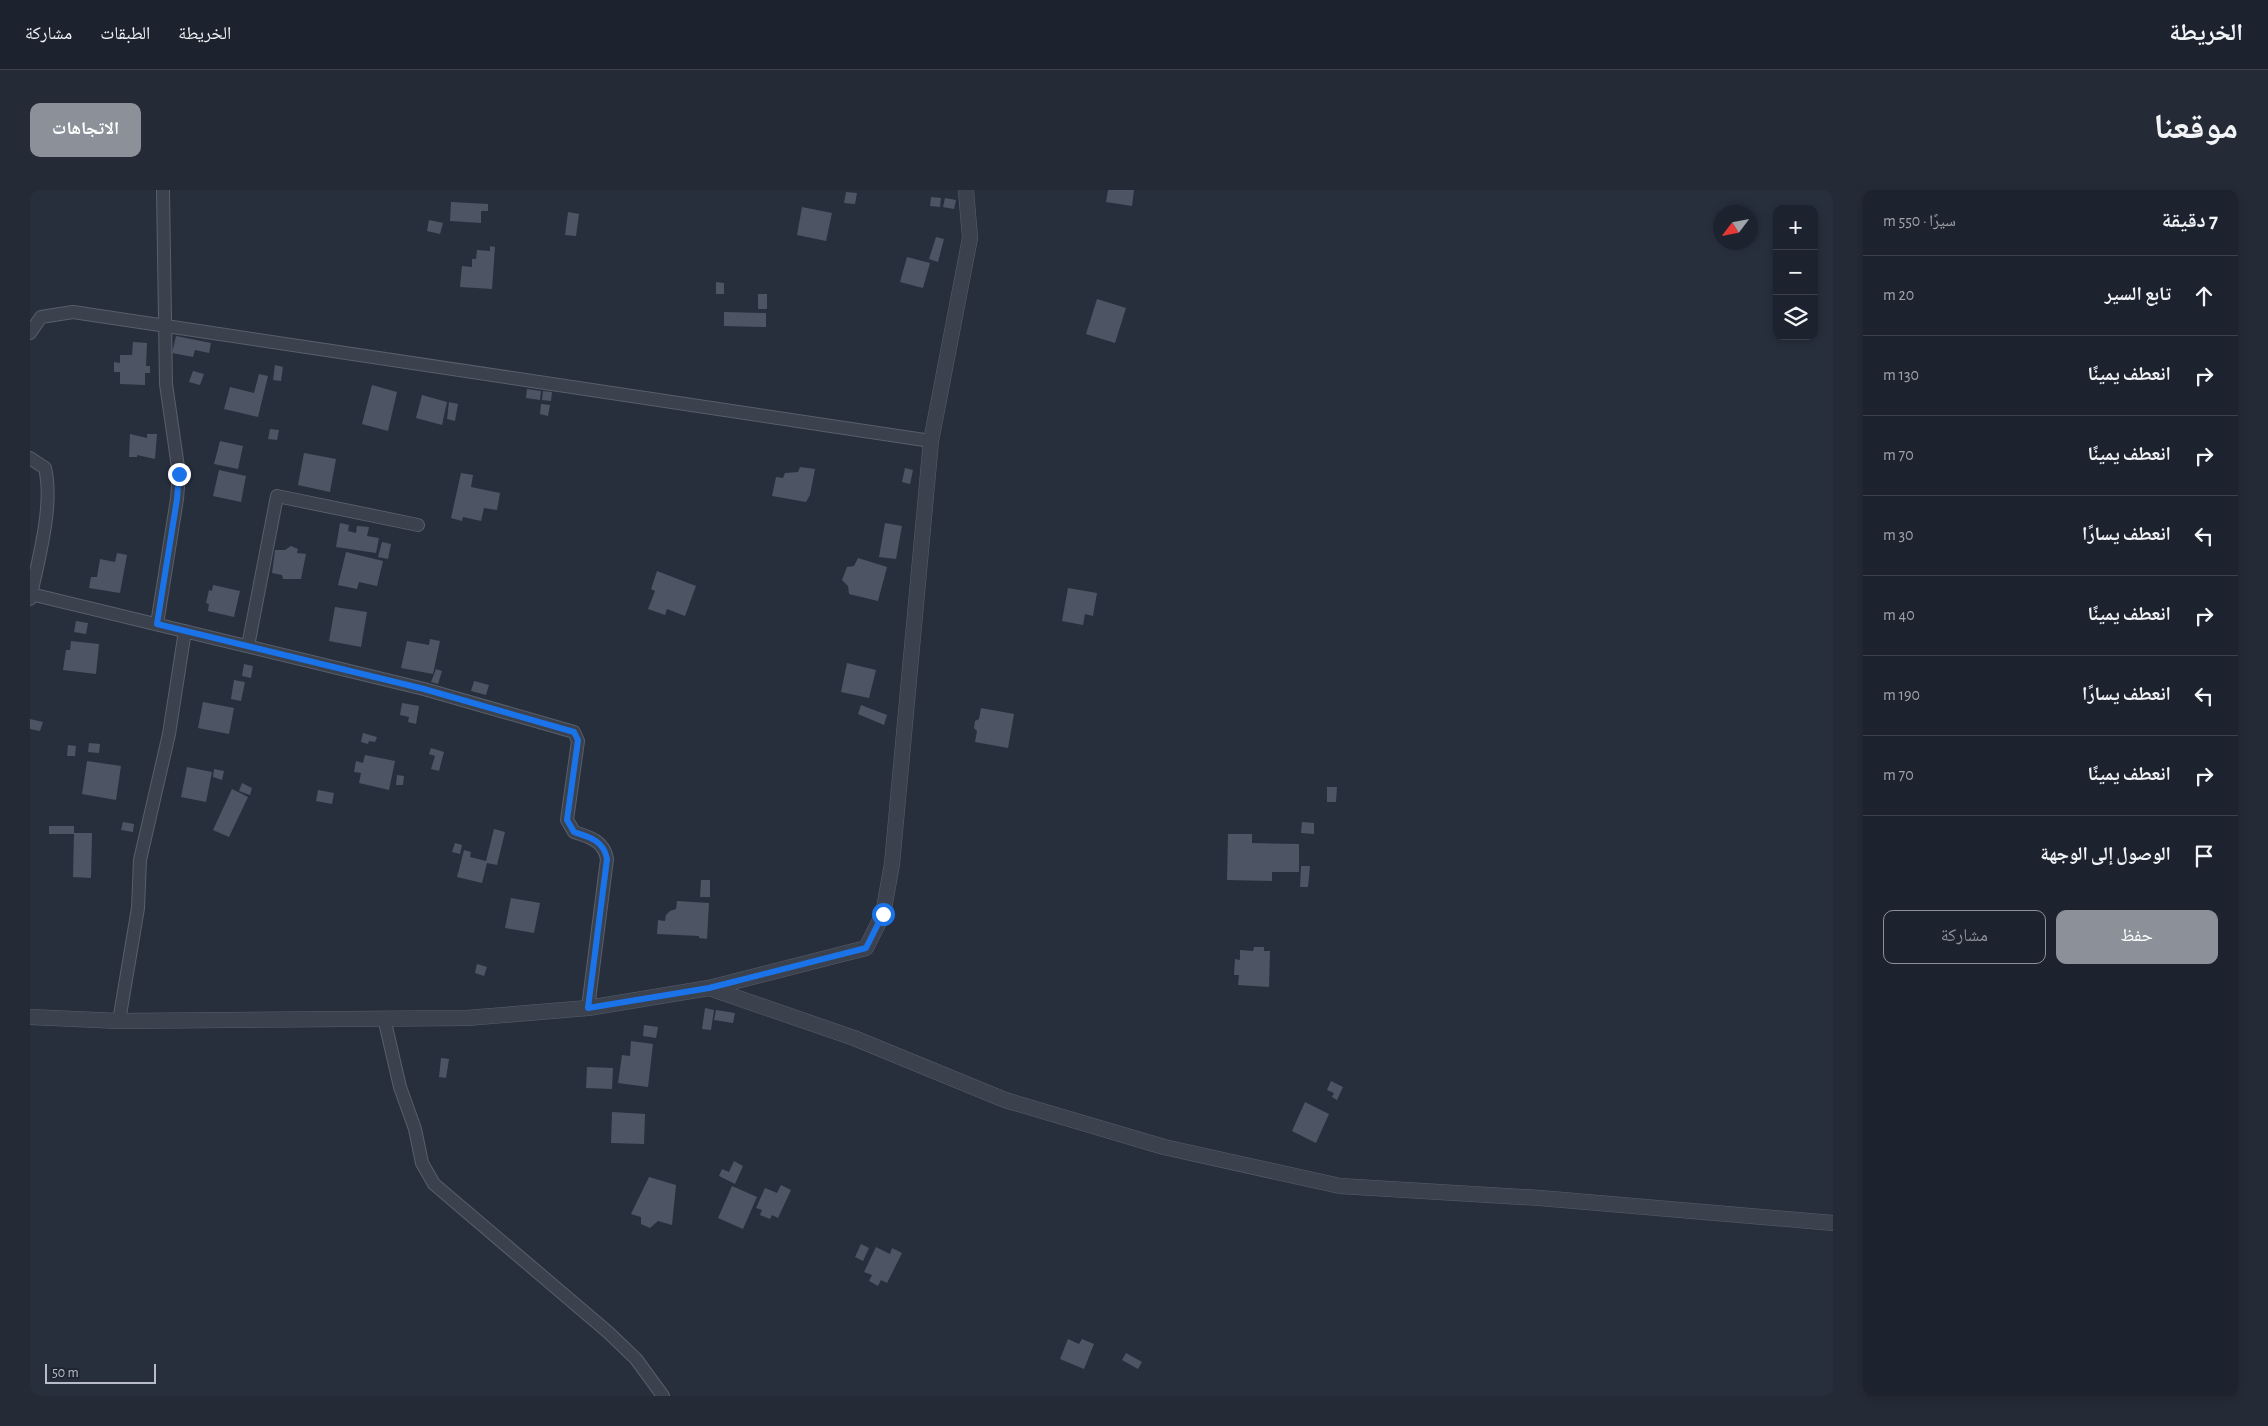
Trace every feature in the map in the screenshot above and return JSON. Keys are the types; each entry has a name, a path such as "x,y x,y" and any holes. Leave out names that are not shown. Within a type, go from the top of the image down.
{"street":[{"path":"157,624 177,499 179,474 166,384 163,190"},
{"path":"30,1017 119,1021 467,1018 588,1008 709,988 866,948 883,914 892,864 931,441 970,238 966,190"},
{"path":"30,332 41,317 74,312 164,324 931,441"},
{"path":"30,458 45,468 48,481 42,532 31,596 157,624 424,689 574,732 578,740 567,820 574,832 593,838 605,850 607,859 588,1008"},
{"path":"248,646 277,496 418,525"},
{"path":"119,1021 138,908 140,860 169,734 185,632"},
{"path":"709,988 854,1038 1005,1100 1164,1147 1340,1186 1540,1198 1833,1223"},
{"path":"384,1018 400,1087 415,1129 422,1163 434,1184 609,1333 636,1359 663,1396"}],"building":[{"path":"1108,190 1134,190 1132,206 1106,202"},
{"path":"846,192 857,193 855,204 844,203"},
{"path":"931,197 941,198 940,207 930,206"},
{"path":"945,198 956,200 954,209 943,207"},
{"path":"451,202 488,204 488,211 481,211 481,223 450,221"},
{"path":"802,207 832,213 826,241 797,235"},
{"path":"568,212 579,214 576,236 565,235"},
{"path":"429,220 443,223 440,234 427,231"},
{"path":"936,237 944,239 938,262 929,259"},
{"path":"490,246 495,247 492,289 460,287 462,266 472,267 472,259 476,259 477,250 490,251"},
{"path":"907,257 930,263 923,288 900,282"},
{"path":"716,282 724,283 724,294 716,294"},
{"path":"758,294 767,294 767,309 758,309"},
{"path":"1097,299 1126,308 1115,343 1086,334"},
{"path":"724,312 766,313 766,327 724,326"},
{"path":"176,336 211,343 209,353 195,350 193,357 172,353"},
{"path":"133,342 147,343 146,366 150,366 150,373 145,373 145,385 120,384 120,372 114,372 114,362 120,363 120,355 132,355"},
{"path":"275,365 283,367 281,381 273,380"},
{"path":"193,371 204,374 200,385 189,382"},
{"path":"259,374 268,376 258,417 224,409 230,387 254,393"},
{"path":"372,385 397,392 388,431 362,424"},
{"path":"527,389 541,391 540,400 526,398"},
{"path":"543,391 552,392 551,401 542,400"},
{"path":"422,395 447,402 442,425 416,418"},
{"path":"449,402 458,404 455,421 447,419"},
{"path":"541,404 550,405 548,416 540,414"},
{"path":"270,429 279,430 277,440 268,439"},
{"path":"130,434 147,438 147,434 157,434 155,459 137,455 137,457 129,457"},
{"path":"220,441 243,446 238,469 214,464"},
{"path":"304,453 336,459 330,492 298,485"},
{"path":"800,467 815,469 810,495 806,502 772,496 776,477 783,478 785,473 798,472"},
{"path":"905,468 913,470 910,484 902,482"},
{"path":"219,470 246,476 241,502 213,496"},
{"path":"461,473 473,475 471,487 500,493 497,510 484,508 481,521 463,517 462,521 451,518"},
{"path":"340,523 349,525 348,531 356,533 357,526 369,527 367,536 379,538 376,553 336,547"},
{"path":"885,523 902,526 896,559 879,557"},
{"path":"382,542 391,544 388,559 378,557"},
{"path":"291,546 298,549 297,553 306,554 301,579 283,579 282,575 272,573 275,550 285,550"},
{"path":"346,552 383,561 377,586 359,582 357,589 338,585"},
{"path":"117,553 127,555 120,593 89,588 91,577 97,577 100,559 115,562"},
{"path":"858,558 887,567 878,601 849,594 848,586 842,580 847,567 854,566"},
{"path":"657,571 696,586 685,616 667,609 665,615 648,609 655,591 651,589"},
{"path":"213,585 240,591 234,617 208,611 209,604 206,603 209,590 212,591"},
{"path":"1068,588 1097,593 1093,616 1085,614 1083,625 1062,621"},
{"path":"335,607 367,612 361,647 329,641"},
{"path":"76,621 88,623 86,634 74,632"},
{"path":"430,639 440,641 433,674 401,668 407,641 429,645"},
{"path":"71,641 99,644 96,674 63,670 66,650 70,650"},
{"path":"847,663 876,670 869,698 841,692"},
{"path":"244,664 253,666 251,678 242,676"},
{"path":"436,669 442,671 438,684 431,682"},
{"path":"234,680 245,682 241,701 231,699"},
{"path":"474,681 489,685 486,695 471,691"},
{"path":"203,702 234,708 229,734 198,728"},
{"path":"402,703 419,706 416,724 408,722 409,717 400,715"},
{"path":"861,705 887,715 884,725 858,714"},
{"path":"981,708 1014,714 1008,748 975,742 977,731 974,728 975,721 979,719"},
{"path":"30,719 43,722 40,731 30,729"},
{"path":"363,733 377,737 375,742 369,741 368,744 361,742"},
{"path":"89,743 100,744 99,753 88,752"},
{"path":"68,745 76,746 75,756 67,756"},
{"path":"431,748 444,752 439,771 431,769 435,756 429,754"},
{"path":"365,755 395,761 389,790 359,783 361,773 354,772 356,761 363,763"},
{"path":"87,761 121,766 116,800 82,794"},
{"path":"187,767 212,772 206,802 181,797"},
{"path":"214,769 224,771 222,780 213,777"},
{"path":"397,775 404,776 403,785 396,785"},
{"path":"242,783 252,788 250,795 239,791"},
{"path":"1327,787 1337,787 1336,802 1327,802"},
{"path":"232,789 248,797 229,837 213,830"},
{"path":"318,790 334,793 332,804 316,801"},
{"path":"123,822 134,824 133,832 121,830"},
{"path":"1302,822 1314,823 1314,834 1301,833"},
{"path":"49,826 74,826 74,834 49,834"},
{"path":"494,829 505,832 497,865 487,863 482,883 457,877 464,850 471,852 470,857 486,861"},
{"path":"74,833 92,833 91,878 73,877"},
{"path":"1228,834 1252,834 1252,843 1299,844 1299,872 1272,872 1272,881 1227,880"},
{"path":"455,843 462,845 460,854 452,852"},
{"path":"1301,866 1310,866 1308,887 1300,887"},
{"path":"701,880 710,880 710,897 700,897"},
{"path":"511,898 540,903 534,933 505,928"},
{"path":"677,901 709,903 707,939 699,938 699,936 657,934 658,920 665,921 666,915 676,909"},
{"path":"1254,947 1264,947 1264,951 1270,951 1269,987 1238,985 1239,975 1234,975 1235,959 1240,960 1240,950 1253,951"},
{"path":"477,964 487,967 484,976 475,973"},
{"path":"705,1008 714,1010 711,1030 702,1029"},
{"path":"716,1010 735,1013 733,1023 714,1020"},
{"path":"644,1025 658,1027 656,1038 643,1036"},
{"path":"631,1041 653,1044 648,1087 618,1083 622,1055 630,1056"},
{"path":"441,1058 449,1059 446,1078 439,1077"},
{"path":"587,1067 613,1068 612,1089 586,1088"},
{"path":"1331,1081 1343,1087 1337,1100 1332,1097 1334,1093 1327,1090"},
{"path":"1305,1102 1329,1114 1316,1143 1292,1131"},
{"path":"612,1112 645,1114 644,1144 611,1143"},
{"path":"734,1161 743,1166 735,1184 719,1176 722,1169 729,1172"},
{"path":"649,1177 676,1185 672,1225 658,1221 650,1228 641,1224 641,1217 631,1214"},
{"path":"781,1185 791,1190 778,1218 772,1215 770,1219 760,1215 762,1210 756,1208 765,1188 777,1193"},
{"path":"732,1186 757,1197 743,1229 718,1218"},
{"path":"861,1244 869,1248 863,1261 855,1257"},
{"path":"876,1247 890,1254 892,1248 902,1253 887,1283 881,1280 878,1286 869,1281 872,1275 864,1272"},
{"path":"1068,1339 1079,1344 1082,1339 1094,1344 1084,1369 1060,1359"},
{"path":"1126,1353 1142,1362 1138,1369 1122,1360"}],"route":[{"path":"179,474 177,499 157,624 424,689 574,732 578,740 567,820 574,832 593,838 605,850 607,859 596,929 588,1008 709,988 866,948 883,914"}]}
